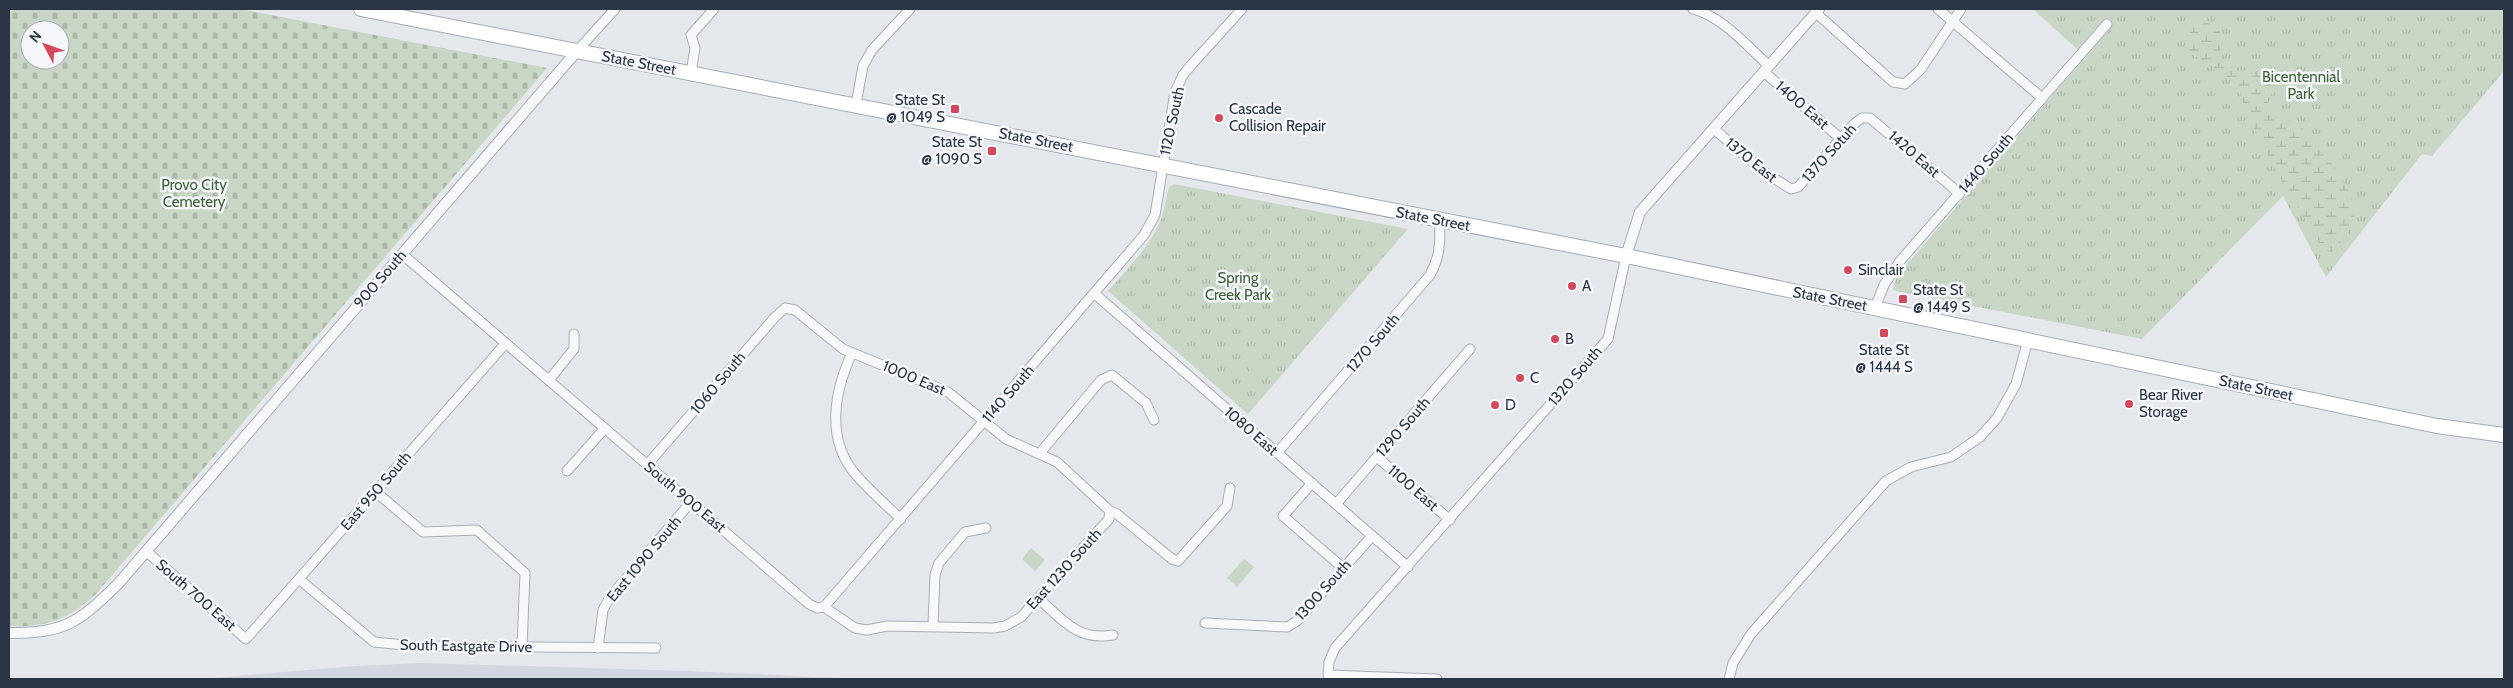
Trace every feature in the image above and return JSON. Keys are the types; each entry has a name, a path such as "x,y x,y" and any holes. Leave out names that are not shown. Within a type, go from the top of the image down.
{"main road":[{"name":"State Street","path":"361,9 383,11 577,51 1626,256 2437,426 2504,435"}],"street":[{"name":"900 South","path":"9,633 42,633 55,629 88,613 118,584 615,9"},
{"path":"691,73 695,48 691,35 714,9"},
{"path":"856,104 863,66 872,50 910,9"},
{"name":"1120 South","path":"1163,166 1175,92 1182,75 1242,9"},
{"name":"1400 East","path":"1693,9 1708,13 1722,23 1766,69 1841,139"},
{"path":"1938,9 2042,98"},
{"path":"1817,10 1893,82 1905,84 1920,69 1960,9"},
{"name":"1320 South","path":"1437,679 1328,675 1329,662 1335,648 1608,339 1626,256 1640,212 1817,10"},
{"name":"1440 South","path":"1875,308 1892,271 2107,24"},
{"name":"1370 Sotuh","path":"1791,189 1798,187 1858,120 1867,118"},
{"name":"1420 East","path":"1867,118 1878,122 1952,186 1959,195"},
{"name":"1370 East","path":"1714,129 1764,172 1791,189"},
{"name":"1140 South","path":"824,608 1136,246 1155,215 1163,166"},
{"name":"1270 South","path":"1277,453 1427,280 1437,263 1441,241 1439,220"},
{"name":"South 900 East","path":"402,254 809,604 817,608 824,608 855,628 867,630 887,626 933,625 994,628 1010,624"},
{"name":"1080 East","path":"1095,294 1408,567"},
{"name":"1060 South","path":"647,465 775,317 785,308 792,308"},
{"name":"1000 East","path":"792,308 830,340 852,353 936,385 958,398 985,422 1016,445 1040,453 1057,462 1110,511 1117,514 1174,560 1178,561 1227,506 1230,488"},
{"path":"548,380 574,349 574,334"},
{"path":"1729,679 1733,663 1751,634 1886,481 1911,467 1951,457 1980,437 1997,418 2016,384 2028,340"},
{"name":"East 950 South","path":"246,639 506,343"},
{"name":"1290 South","path":"1336,504 1470,349"},
{"path":"852,353 838,392 834,419 841,451 855,475 901,519"},
{"path":"1040,453 1101,380 1112,375 1146,403 1154,420"},
{"path":"567,470 605,428"},
{"name":"1100 East","path":"1377,456 1450,520"},
{"path":"1312,483 1283,516 1343,568"},
{"path":"376,492 423,532 477,530 525,573 522,647"},
{"name":"East 1090 South","path":"598,648 603,610 610,597 692,502"},
{"name":"East 1230 South","path":"1010,624 1021,617 1109,519 1110,511"},
{"path":"933,625 935,575 939,563 965,532 986,528"},
{"name":"1300 South","path":"1205,623 1287,627 1297,621 1372,536"},
{"name":"South 700 East","path":"146,551 246,639"},
{"name":"South Eastgate Drive","path":"299,579 374,642 414,646 656,648"},
{"path":"1038,598 1080,633 1101,637 1113,635"}],"shaded area":[{"path":"421,663 687,671 861,679 202,679 356,666"}],"green space":[{"name":"Provo City Cemetery","path":"9,9 240,9 547,68 95,595 75,611 55,621 34,626 9,626"},
{"name":"Bicentennial Park","path":"2033,9 2504,9 2504,71 2432,156 2422,154 2326,277 2283,196 2142,339 1896,291 1893,289 1897,276 2083,60 2088,59"},
{"path":"2208,23 2220,32 2221,60 2225,67 2230,70 2258,69 2270,73 2275,82 2268,107 2270,112 2275,116 2294,122 2304,131 2333,165 2349,191 2355,212 2354,217 2336,249 2331,252 2325,250 2319,243 2275,169 2254,128 2251,115 2241,99 2240,87 2237,82 2216,73 2213,67 2194,56 2187,46 2188,36 2192,29 2200,24"},
{"name":"Spring Creek Park","path":"1174,184 1408,229 1248,414 1108,291 1153,236 1163,214 1169,187"},
{"path":"1252,345 1262,368 1251,372 1241,349"},
{"path":"1031,548 1045,560 1035,571 1022,559"},
{"path":"1244,559 1254,567 1237,587 1227,578"}],"place":[{"name":"State St @ 1049 S","path":"955,109"},
{"name":"Cascade Collision Repair","path":"1219,118"},
{"name":"State St @ 1090 S","path":"992,151"},
{"name":"Sinclair","path":"1848,270"},
{"name":"A","path":"1572,286"},
{"name":"State St @ 1449 S","path":"1903,299"},
{"name":"State St @ 1444 S","path":"1884,333"},
{"name":"B","path":"1555,339"},
{"name":"C","path":"1520,378"},
{"name":"Bear River Storage","path":"2129,404"},
{"name":"D","path":"1495,405"}]}
